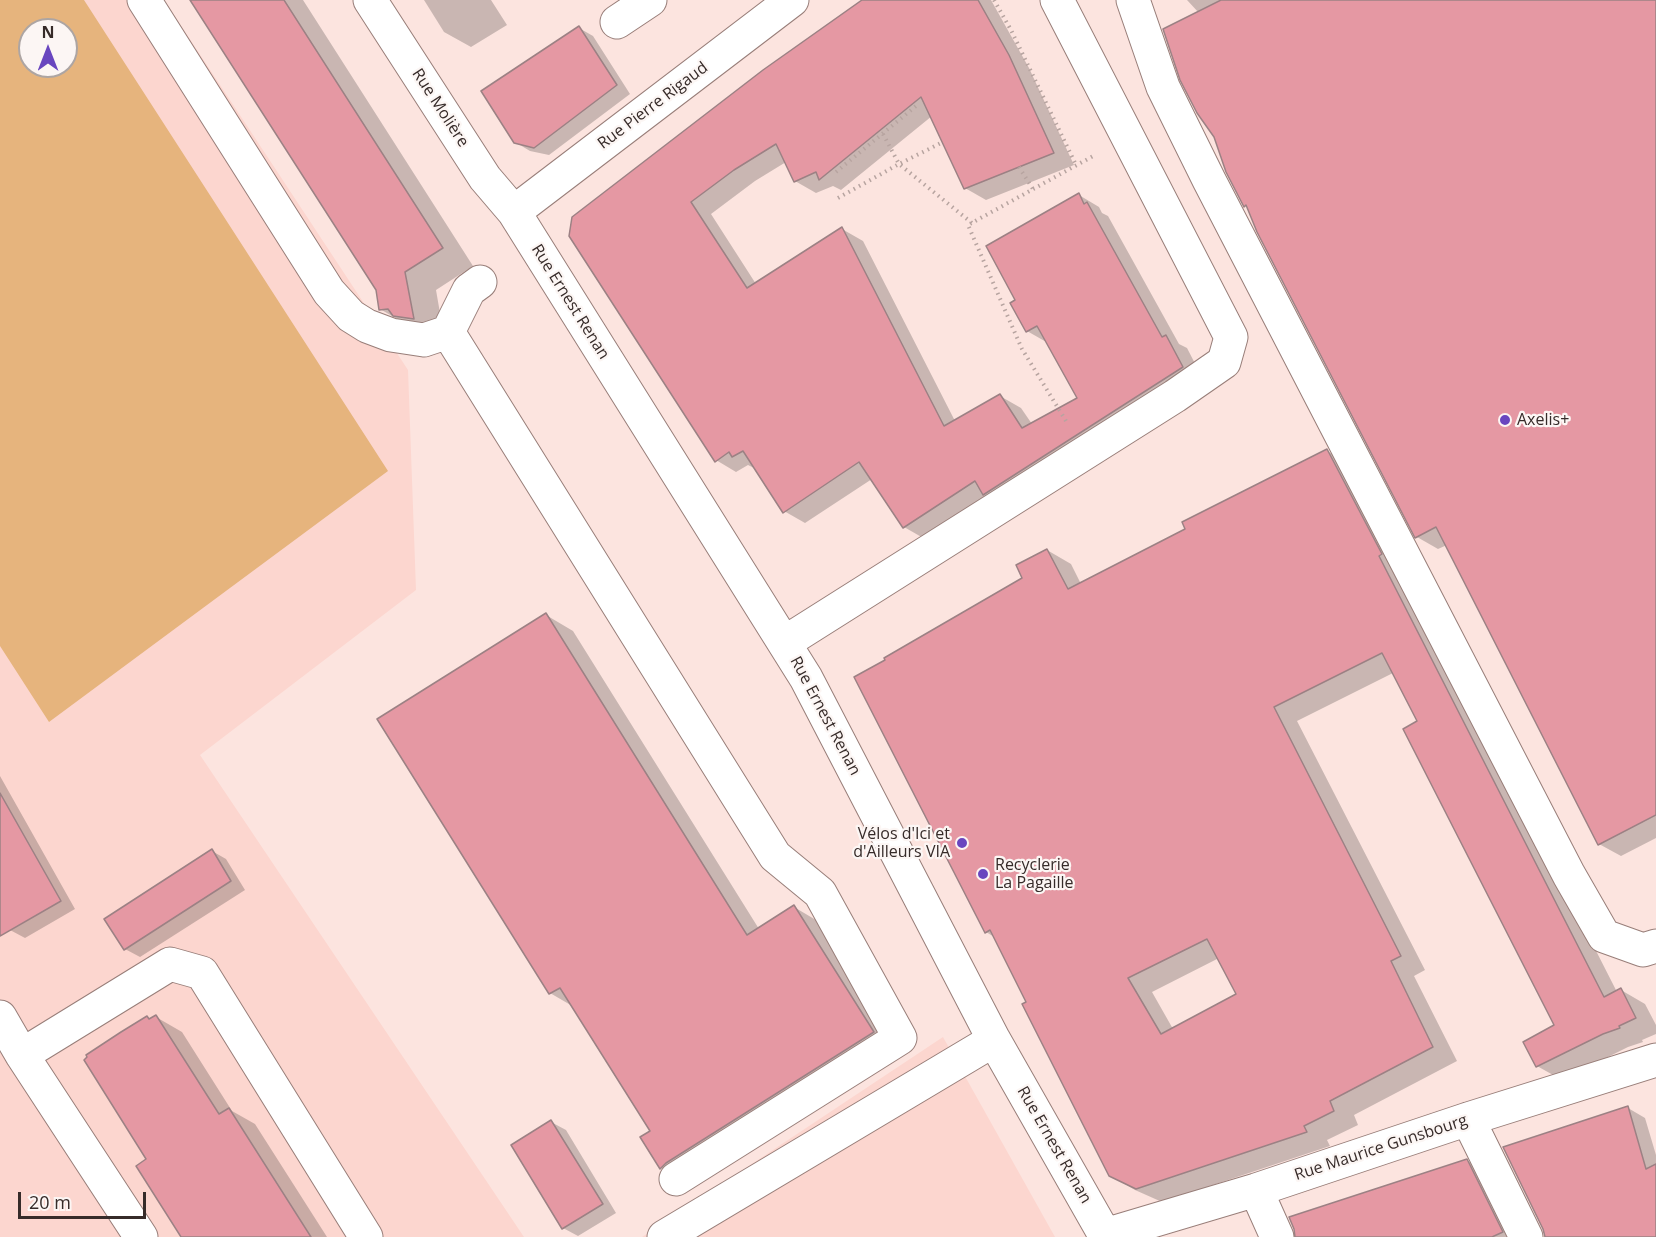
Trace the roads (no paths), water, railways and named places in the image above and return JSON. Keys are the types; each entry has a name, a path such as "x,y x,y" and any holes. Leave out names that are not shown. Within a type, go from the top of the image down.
{"street":[{"path":"144,0 329,292 351,316 367,326 391,335 424,340 448,332 469,290 480,282"},
{"name":"Rue Molière","path":"370,0 485,178 514,212"},
{"path":"617,22 650,0"},
{"name":"Rue Pierre Rigaud","path":"514,212 792,0"},
{"path":"784,643 1175,396 1224,362 1231,337 1057,0"},
{"path":"1133,0 1163,87 1209,180 1569,875 1604,936 1643,950 1656,946"},
{"name":"Rue Ernest Renan","path":"514,212 806,678 994,1040 1106,1236"},
{"path":"448,332 775,856 820,893 898,1015 900,1038 676,1179"},
{"path":"22,1055 170,964 202,973 366,1237"},
{"path":"0,1017 22,1055 141,1237"},
{"path":"664,1237 994,1040"},
{"name":"Rue Maurice Gunsbourg","path":"1106,1236 1256,1190 1468,1119 1656,1060"},
{"path":"1468,1119 1526,1237"},
{"path":"1256,1190 1277,1237"}],"place":[{"name":"Axelis+","path":"1505,420"},
{"name":"Vélos d'Ici et d'Ailleurs VIA","path":"962,843"},
{"name":"Recyclerie La Pagaille","path":"983,874"}]}
